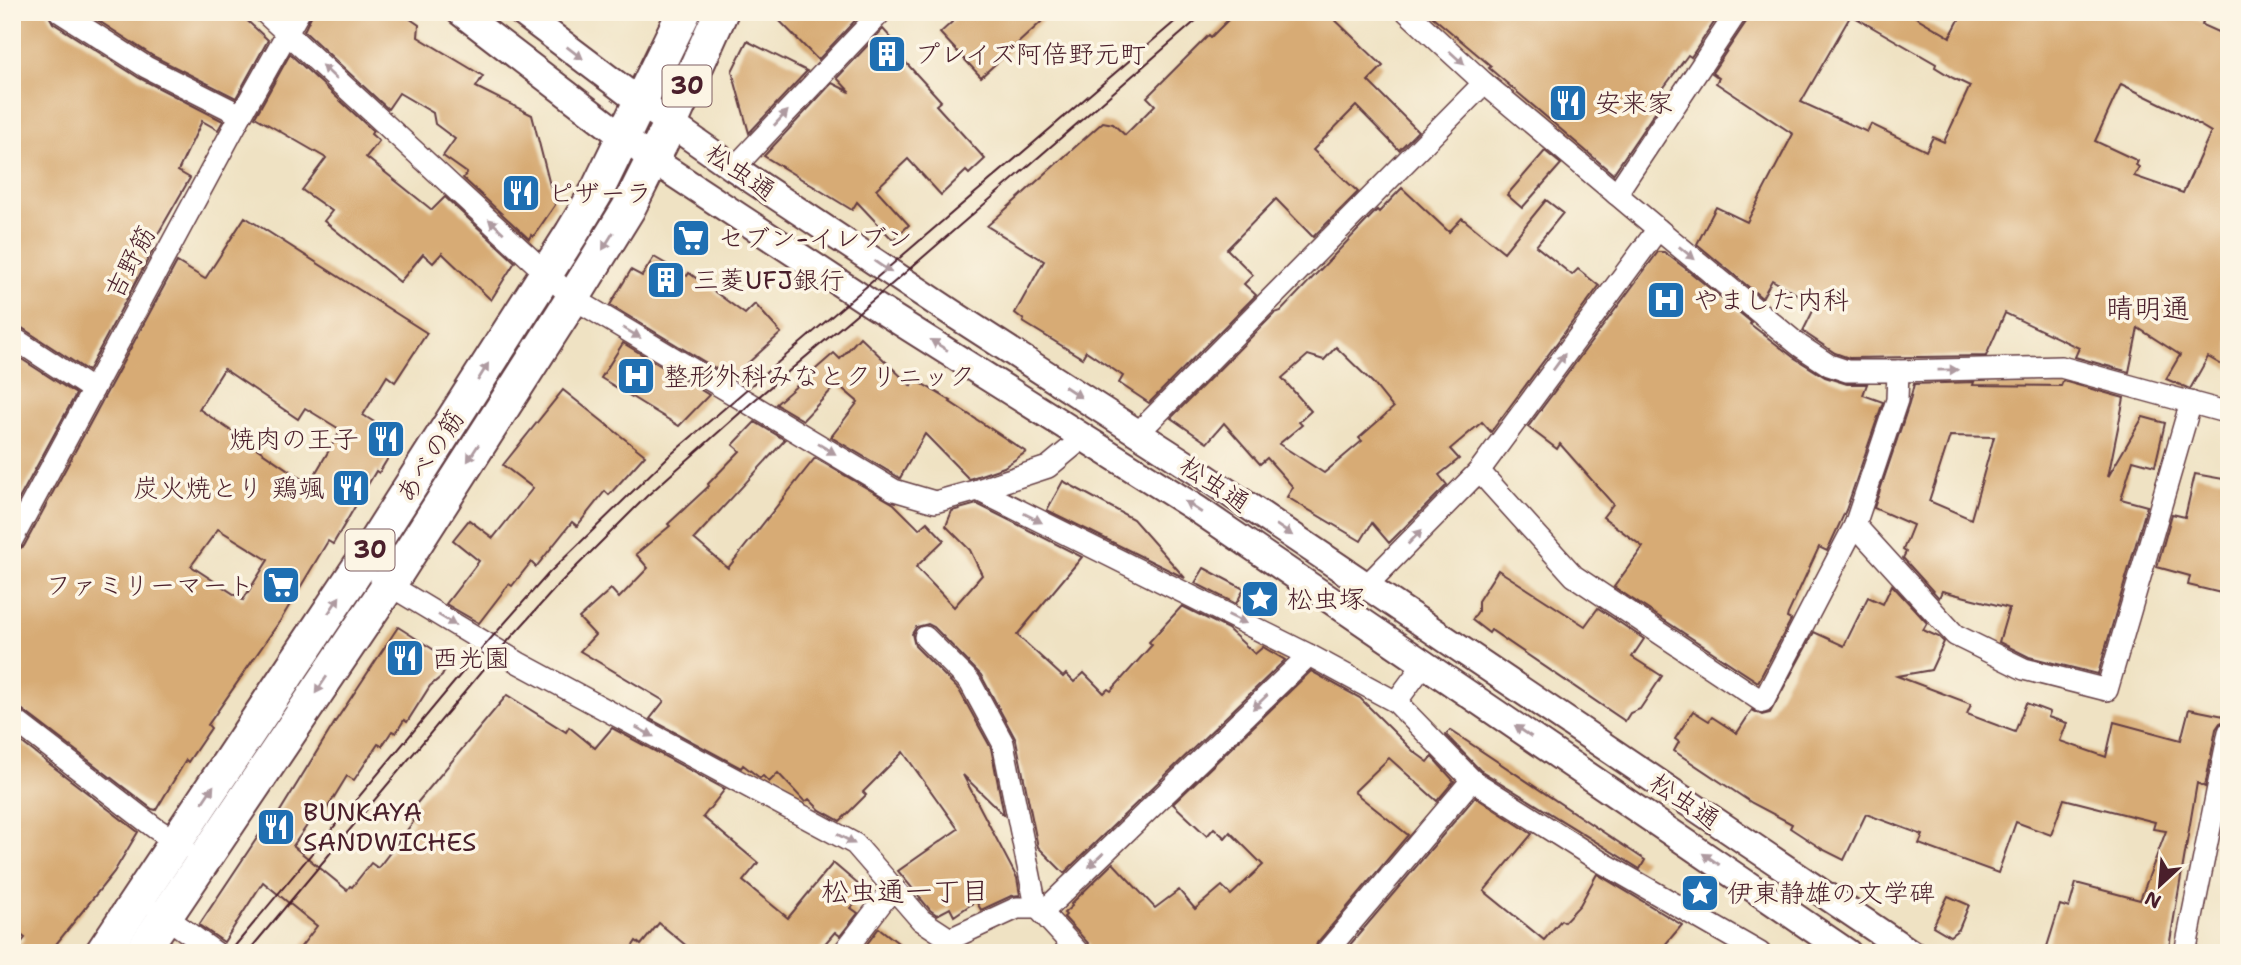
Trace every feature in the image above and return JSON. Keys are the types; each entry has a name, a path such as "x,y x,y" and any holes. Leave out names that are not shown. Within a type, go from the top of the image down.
{"main road":[{"name":"あべの筋","path":"190,851 359,567 596,192 684,12"},
{"name":"あべの筋","path":"102,953 152,907 190,851 388,584 628,209 671,123 721,12"},
{"name":"あべの筋","path":"141,953 152,907"}],"street":[{"path":"60,12 146,66 241,115"},
{"path":"264,12 573,298 894,490 934,502 978,490 1048,467 1084,437"},
{"name":"吉野筋","path":"12,541 299,12"},
{"name":"松虫通","path":"460,12 653,160 870,303 1197,509 1848,953"},
{"name":"松虫通","path":"521,12 640,102 734,168 1367,585 1911,953"},
{"path":"734,168 881,12"},
{"path":"1407,12 1484,83 1616,194 1800,346 1829,365 1847,370 1898,371 2061,367 2229,412"},
{"path":"1616,194 1737,12"},
{"path":"1138,433 1484,83"},
{"path":"1344,610 1479,471 1658,229"},
{"path":"12,337 93,390"},
{"path":"1479,471 1574,576 1763,702 1855,525 1897,400 1898,371"},
{"path":"1855,525 1955,635 2024,669 2107,690 2190,402"},
{"path":"978,490 1309,655 1396,702 1472,780 1598,860 1760,953"},
{"path":"359,567 542,676 855,844 921,920 949,946 1017,908 1047,908 1309,655"},
{"path":"925,637 970,682 1003,743 1036,906 1079,953"},
{"path":"1396,702 1424,664"},
{"path":"12,718 190,851"},
{"path":"2185,953 2229,732"},
{"path":"1330,953 1328,951 1472,780"},
{"path":"843,953 893,888"},
{"path":"152,907 216,953"}],"building":[{"path":"12,12 47,12 53,23 139,78 223,121 218,130 202,121 178,171 190,178 151,246 154,248 88,371 12,324"},
{"path":"85,12 238,12 268,40 236,98 153,56"},
{"path":"313,12 400,12 419,25 418,37 483,76 476,87 532,115 555,205 533,237 531,235 529,239 463,178 467,173 443,156 455,139 435,124 433,113 399,93 388,109 304,31"},
{"path":"771,12 863,12 818,60"},
{"path":"963,12 1052,12 981,77 940,33"},
{"path":"1236,12 1327,12 1383,66 1368,81 1418,131 1399,150 1356,106 1313,150 1358,192 1313,237 1276,199 1227,249 1253,275 1244,284 1256,295 1149,403 1119,383 1123,376 1086,351 1082,358 1023,322 1015,313 1044,261 987,226 1103,122 1113,124 1125,135 1155,105 1147,97"},
{"path":"1427,12 1721,12 1691,57 1688,55 1656,98 1660,101 1657,109 1613,174"},
{"path":"1750,12 1907,12 1950,37 1963,12 2195,12 2193,18 2203,22 2202,25 2229,37 2229,369 2208,357 2190,389 2166,379 2180,355 2138,328 2129,372 2075,357 2079,348 2005,313 1986,356 1849,358 1835,353 1808,335 1803,331 1816,305 1772,280 1762,298 1697,244 1716,207 1747,222 1793,134 1716,83 1719,78 1712,73","holes":["1851,15 1970,86 1944,142 1933,137 1926,151 1871,124 1867,132 1801,102","2121,84 2211,132 2183,193 2134,176 2139,167 2136,165 2138,161 2095,141"]},
{"path":"883,29 902,50 898,54 941,101 936,105 985,159 969,174 966,171 941,195 908,159 876,189 909,225 893,240 857,202 852,210 764,156 832,83 850,92 837,78"},
{"path":"747,41 807,71 749,133 732,71"},
{"path":"290,54 373,131 371,134 379,141 366,157 432,210 445,197 515,262 491,300 442,253 433,263 423,254 400,282 324,221 332,211 302,190 326,158 255,117"},
{"path":"1545,151 1561,164 1522,208 1507,195"},
{"path":"1402,188 1449,232 1462,218 1504,252 1546,200 1563,213 1536,246 1572,275 1578,269 1599,286 1491,432 1482,422 1450,449 1459,459 1439,475 1447,485 1389,543 1372,523 1361,541 1287,497 1293,487 1267,458 1260,464 1224,423 1207,443 1171,418 1275,313 1281,311 1377,210 1379,212","holes":["1336,347 1373,383 1393,408 1359,438 1362,441 1324,473 1279,444 1302,425 1299,422 1311,411 1282,378 1308,355 1324,360"]},
{"path":"245,217 427,333 395,382 387,376 363,415 400,438 379,473 376,471 333,544 328,541 280,621 208,725 211,728 188,762 186,760 156,810 20,708 12,705 12,553 24,546 177,262 205,279","holes":["224,369 298,419 305,408 341,430 309,484 199,409","218,529 268,560 243,600 191,566"]},
{"path":"1658,252 1664,252 1685,268 1793,357 1825,377 1847,384 1867,384 1863,395 1883,402 1846,510 1827,551 1819,547 1788,614 1787,618 1791,620 1758,682 1614,587 1643,547 1603,517 1613,504 1560,444 1557,449 1528,427"},
{"path":"654,257 687,276 689,273 745,314 755,304 781,333 735,375 729,369 725,374 610,305 631,270 642,276"},
{"path":"860,337 911,386 914,379 1026,452 1004,467 969,479 925,434 900,478 831,437 858,402 837,384 803,420 776,404 834,353 840,359"},
{"path":"623,343 709,395 679,426 601,378"},
{"path":"12,353 76,394 12,512"},
{"path":"2063,381 2124,398 2108,477 2143,417 2165,423 2155,466 2133,460 2121,499 2147,506 2098,674 2029,657 1999,642 2009,608 1942,591 1939,598 1903,558 1906,552 1903,550 1913,525 1874,508 1914,384 1974,382 1973,385 2061,386","holes":["1950,436 1994,437 1971,519 1929,501"]},
{"path":"563,390 645,455 609,495 605,491 577,526 572,522 536,567 531,562 512,586 509,584 479,623 446,604 479,561 453,540 469,520 493,538 533,488 503,465"},
{"path":"755,422 785,440 694,539 728,568 815,458 894,504 919,529 927,522 944,540 916,567 954,607 982,575 970,550 946,526 952,511 977,504 1082,557 1017,635 1063,677 1066,674 1074,682 1084,673 1104,693 1108,689 1111,691 1152,645 1149,642 1182,606 1228,629 1255,654 1263,647 1285,660 1064,873 1038,847 1016,740 981,675 934,627 928,624 916,627 912,634 915,646 959,690 991,748 1004,815 963,775 1017,878 1020,895 1011,896 981,910 976,901 954,916 950,908 937,915 898,871 958,829 903,752 863,792 866,795 840,821 820,810 809,799 805,802 778,773 769,782 743,765 741,768 650,719 664,701 580,651 595,635 579,618 611,589 619,598 648,568 636,554 670,526 668,524 709,486 740,451 733,445"},
{"path":"2195,474 2229,480 2229,585 2222,584 2221,593 2188,585 2190,576 2157,567 2172,514 2185,517"},
{"path":"1063,481 1133,519 1185,578 1047,510"},
{"path":"1204,568 1244,589 1236,604 1195,583"},
{"path":"1498,570 1585,626 1598,608 1644,639 1632,657 1662,676 1640,709 1630,713 1625,721 1491,630 1489,633 1472,620 1478,611 1478,601"},
{"path":"1892,585 1927,623 1923,630 1944,642 1931,670 1897,676 1971,704 1967,714 2015,732 2026,703 2050,712 2048,717 2067,723 2060,741 2106,757 2114,722 2181,740 2189,709 2229,717 2216,729 2205,787 2197,783 2168,953 2045,953 2060,905 2069,908 2076,883 2140,900 2166,831 2153,829 2155,822 2064,799 2051,835 2016,822 1998,873 1919,844 1923,835 1866,814 1844,860 1822,849 1790,828 1792,824 1752,803 1674,751 1679,742 1675,739 1693,711 1709,721 1712,717 1737,733 1752,710 1762,715 1770,713 1814,632 1844,646 1868,597 1883,604"},
{"path":"398,627 450,660 442,676 430,686 407,722 404,720 396,733 392,731 382,746 378,744 354,780 347,776 323,815 317,811 293,846 347,890 371,863 378,868 414,821 407,815 507,695 566,732 569,727 595,748 612,728 725,789 703,817 758,863 743,881 788,918 833,863 866,891 851,908 858,913 840,936 835,932 817,953 695,953 659,923 641,945 636,941 628,953 296,953 317,926 263,882 224,942 199,925 267,823 271,826"},
{"path":"1311,671 1360,698 1413,751 1428,762 1432,757 1454,781 1437,801 1389,758 1354,792 1408,835 1317,943 1314,953 1092,953 1089,944 1064,917 1064,913 1113,863 1155,908 1179,890 1195,909 1222,886 1231,895 1263,865 1230,832 1225,838 1214,828 1207,836 1173,804"},
{"path":"1450,730 1645,860 1640,869 1480,770 1446,735"},
{"path":"12,735 138,832 114,872 49,953 13,953 25,938 12,928"},
{"path":"1475,797 1532,834 1484,891 1544,940 1561,920 1564,922 1580,905 1597,874 1682,925 1658,953 1343,953"},
{"path":"1948,896 1969,905 1959,929 1950,936 1933,926"},
{"path":"879,928 911,953 861,952"}],"tram line":[{"path":"229,953 486,644 549,573 669,456 1186,12"},
{"path":"247,953 498,652 561,582 647,496 750,404 1206,12"}],"place":[{"name":"プレイズ阿倍野元町","path":"887,54"},
{"name":"安来家","path":"1568,103"},
{"name":"ピザーラ","path":"521,193"},
{"name":"セブン-イレブン","path":"691,238"},
{"name":"三菱UFJ銀行","path":"666,280"},
{"name":"やました内科","path":"1666,300"},
{"name":"整形外科みなとクリニック","path":"636,376"},
{"name":"焼肉の王子","path":"386,439"},
{"name":"炭火焼とり 鶏颯","path":"351,488"},
{"name":"ファミリーマート","path":"281,585"},
{"name":"松虫塚","path":"1260,599"},
{"name":"西光園","path":"405,658"},
{"name":"BUNKAYA SANDWICHES","path":"276,827"},
{"name":"伊東静雄の文学碑","path":"1700,893"}],"district":[{"name":"晴明通","path":"2148,308"},
{"name":"松虫通一丁目","path":"905,891"}]}
